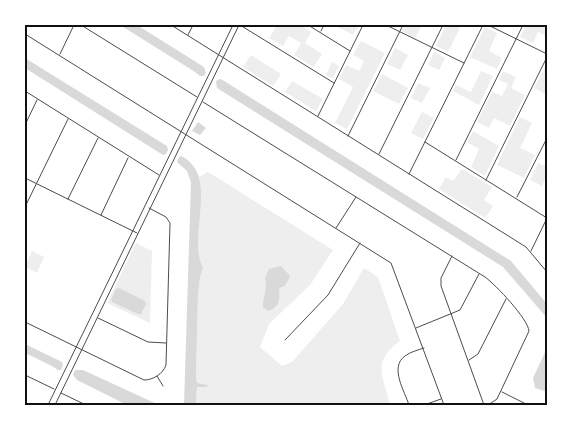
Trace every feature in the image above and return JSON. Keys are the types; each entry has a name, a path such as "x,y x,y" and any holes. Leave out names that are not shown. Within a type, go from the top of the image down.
{"street":[{"path":"59,55 74,25"},
{"path":"81,25 197,98"},
{"path":"171,25 526,247 547,272"},
{"path":"188,36 193,25"},
{"path":"48,405 233,25"},
{"path":"55,405 149,208 240,25 334,83"},
{"path":"308,25 350,51"},
{"path":"320,32 324,25"},
{"path":"318,117 364,25"},
{"path":"386,25 464,63"},
{"path":"348,136 403,25"},
{"path":"379,155 443,25"},
{"path":"409,174 483,25"},
{"path":"488,25 547,54"},
{"path":"456,160 523,25"},
{"path":"25,34 392,263 444,405"},
{"path":"486,180 547,58"},
{"path":"25,91 159,175"},
{"path":"25,125 38,99"},
{"path":"202,101 494,284 527,324 530,331 495,402 488,405"},
{"path":"25,207 68,118"},
{"path":"68,200 99,137"},
{"path":"517,199 547,138"},
{"path":"425,142 547,218 530,252"},
{"path":"100,215 129,156"},
{"path":"25,178 137,234"},
{"path":"336,228 356,197"},
{"path":"25,322 144,380 149,380 165,370 170,223 166,216 149,208"},
{"path":"285,340 328,294 360,243"},
{"path":"452,256 440,282 484,405"},
{"path":"416,328 460,310 479,274"},
{"path":"468,361 478,354 506,298"},
{"path":"97,317 148,342 167,343"},
{"path":"410,405 398,374 398,366 400,360 405,356 424,348"},
{"path":"25,375 55,390"},
{"path":"156,376 163,386"},
{"path":"500,391 528,405"},
{"path":"61,393 86,405"},
{"path":"424,405 442,399"}],"shaded area":[{"path":"120,25 137,25 204,67 206,73 204,76 200,76"},
{"path":"277,25 300,25 311,32 305,43 322,54 314,67 294,55 301,43 289,36 283,46 269,38"},
{"path":"334,25 359,25 353,35"},
{"path":"405,25 422,25 415,38 402,31"},
{"path":"446,25 454,25 460,28 448,52 436,46"},
{"path":"526,25 539,25 542,27 547,25 547,36 538,32 533,43 520,37"},
{"path":"485,27 497,33 489,51 502,58 497,69 470,57"},
{"path":"361,41 385,53 347,129 335,123 353,87 339,79 346,65 359,71 364,61 353,55"},
{"path":"395,48 408,55 400,70 387,64"},
{"path":"434,52 445,58 439,70 428,65"},
{"path":"251,55 281,74 273,86 243,67"},
{"path":"25,58 167,146 166,154 163,155 25,68"},
{"path":"332,62 339,66 333,78 326,75"},
{"path":"547,63 547,95 534,88"},
{"path":"481,71 493,76 479,105 453,91 456,85 471,92"},
{"path":"503,71 516,77 511,88 525,95 510,126 494,118 489,128 477,122 492,92 502,96 508,84 499,80"},
{"path":"382,74 408,88 399,104 373,91"},
{"path":"221,79 511,261 547,304 547,318 503,267 217,88 216,82"},
{"path":"292,81 323,99 316,111 285,92"},
{"path":"418,83 430,88 422,103 411,98"},
{"path":"422,112 434,118 423,139 411,133"},
{"path":"520,117 532,123 520,148 535,155 524,178 497,165"},
{"path":"198,122 206,128 200,135 192,131"},
{"path":"473,131 499,146 485,176 471,167 479,149 467,142"},
{"path":"181,156 193,165 199,177 201,192 198,239 199,255 203,268 198,296 196,375 197,383 208,385 207,387 197,387 196,405 184,405 191,182 187,171 177,162"},
{"path":"538,163 547,167 547,174 542,186 530,180"},
{"path":"462,169 492,187 484,200 493,206 485,218 439,189 446,177 453,181"},
{"path":"208,172 333,250 310,285 269,324 260,347 282,366 292,362 343,304 364,268 378,277 400,341 385,356 382,363 382,377 390,405 196,405 197,387 206,387 197,383 196,375 198,296 203,268 199,258 198,247 201,199 199,177"},
{"path":"136,243 152,251 150,323 107,303"},
{"path":"32,251 44,257 37,273 25,267"},
{"path":"281,266 290,276 285,286 279,288 277,305 268,311 263,307 265,278 269,269"},
{"path":"119,288 145,301 146,304 141,314 112,302 111,300 116,289"},
{"path":"25,344 62,362 61,370 25,353"},
{"path":"547,348 547,392 535,388 533,378"},
{"path":"75,370 83,370 159,405 127,405 77,380 73,375"}]}
